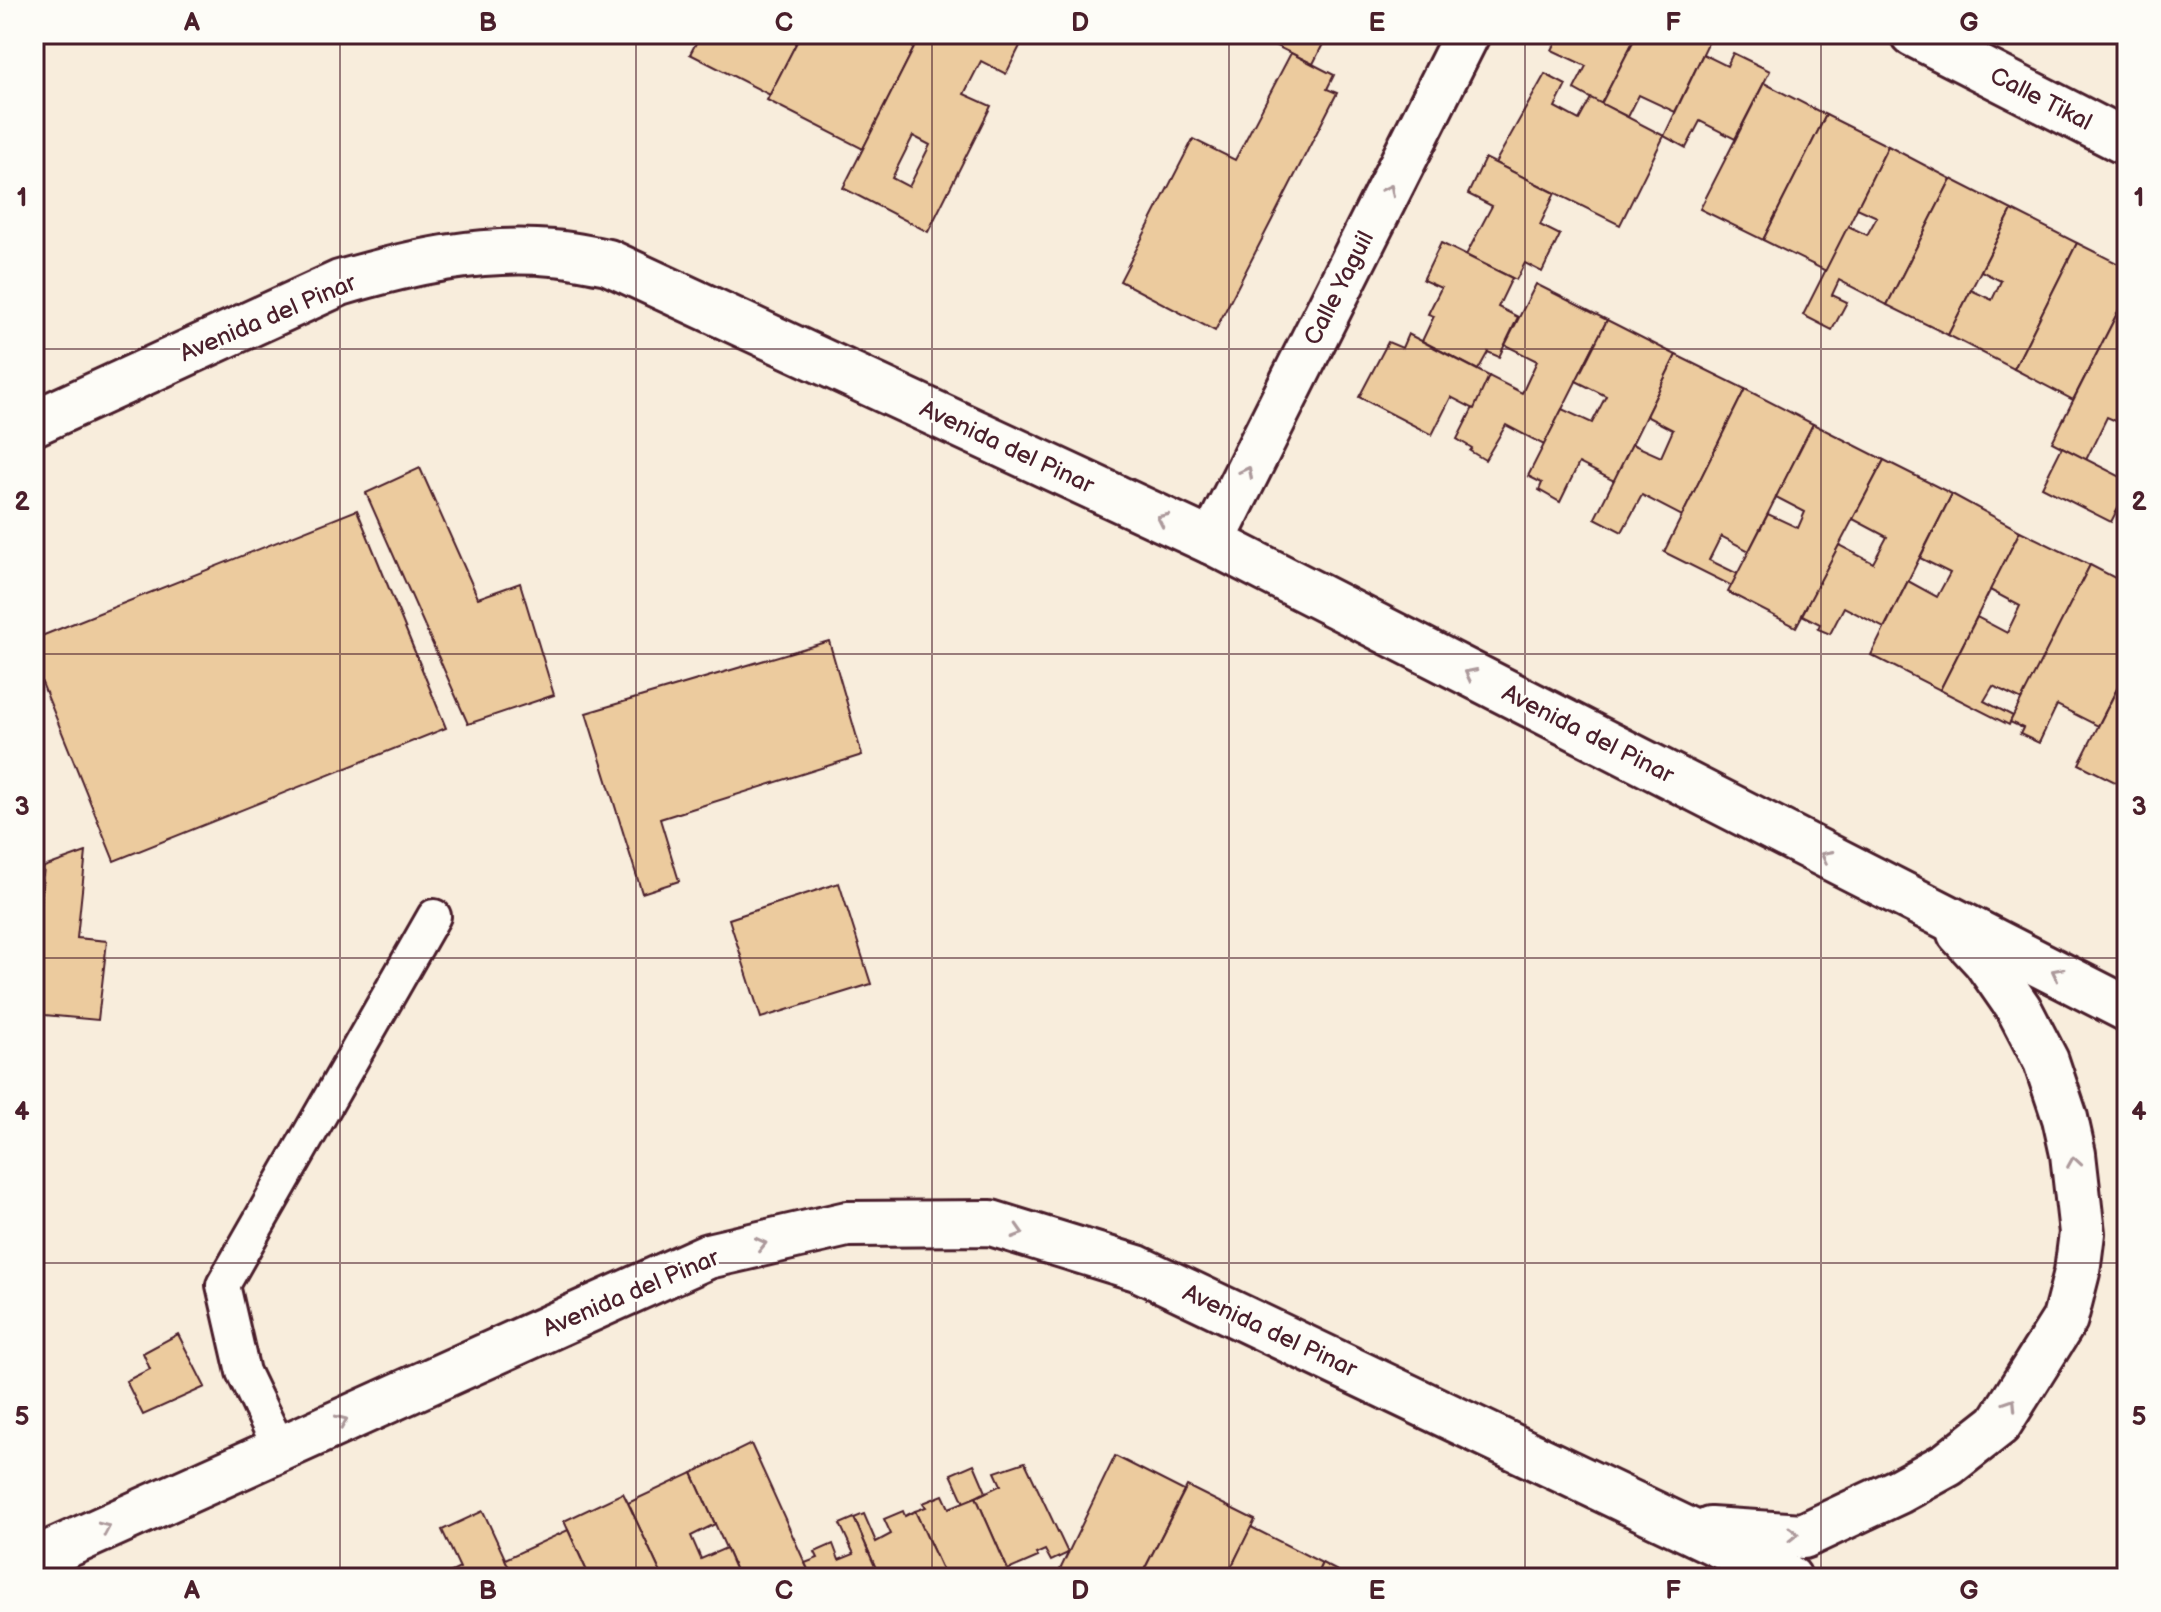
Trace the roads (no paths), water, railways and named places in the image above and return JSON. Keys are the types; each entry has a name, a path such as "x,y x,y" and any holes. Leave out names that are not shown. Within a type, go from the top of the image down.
{"street":[{"name":"Calle Yaguil","path":"1212,542 1467,34"},
{"name":"Calle Tikal","path":"1913,34 2127,143"},
{"name":"Avenida del Pinar","path":"34,423 340,283 393,267 448,256 497,252 552,253 608,262 1212,542 2127,1009"},
{"name":"Avenida del Pinar","path":"1687,1529 1803,1536 1936,1471 1999,1424 2065,1319 2077,1272 2082,1233 2073,1154 2065,1118 2046,1061 2019,1009 1985,960 1944,916"},
{"name":"Avenida del Pinar","path":"34,1560 708,1256 847,1224 991,1223 1137,1268 1789,1578"}],"lane":[{"path":"280,1449 243,1372 223,1285 434,916"}]}
